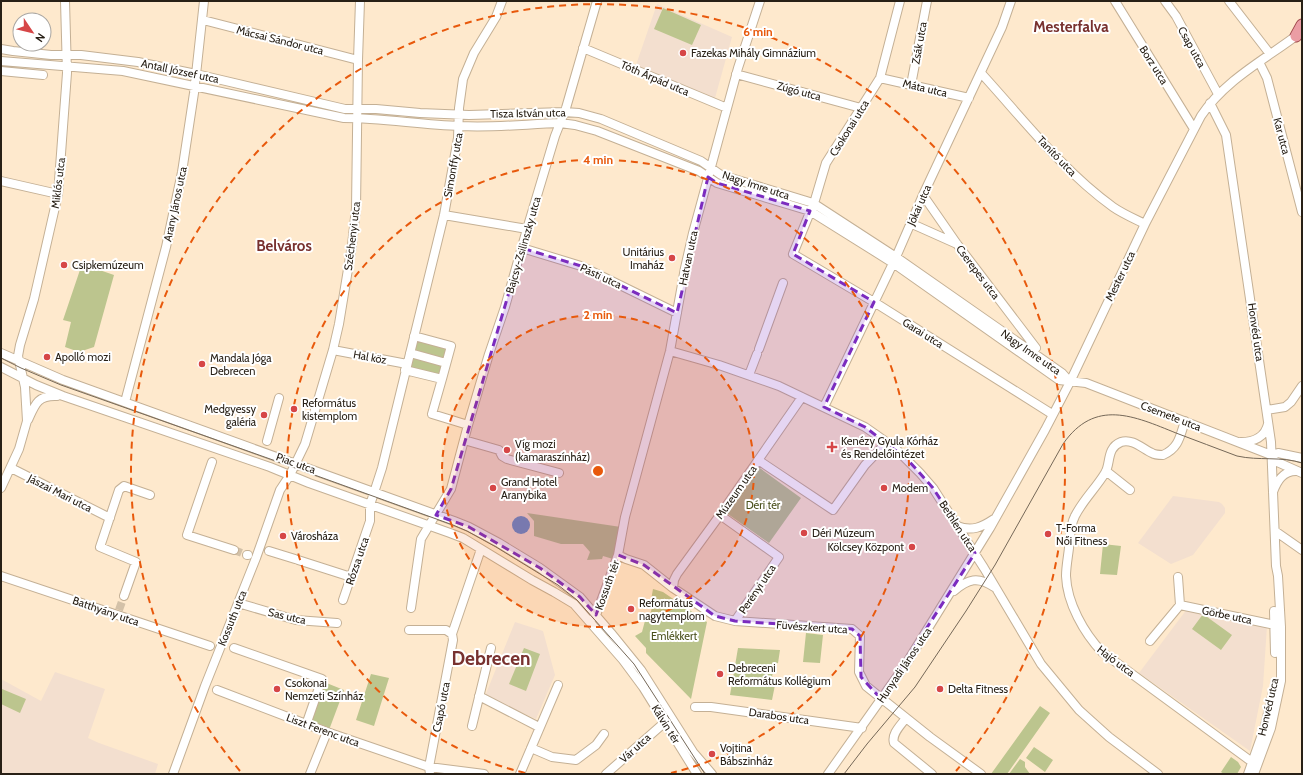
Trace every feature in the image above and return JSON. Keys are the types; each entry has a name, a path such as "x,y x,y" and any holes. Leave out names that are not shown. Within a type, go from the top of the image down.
{"main road":[{"path":"1300,34 1302,25"}],"street":[{"name":"Miklós utca","path":"27,421 25,387 18,356 34,299 58,194 67,66 65,1"},
{"name":"Arany János utca","path":"125,402 167,240 182,172 195,86 204,1"},
{"name":"Széchenyi utca","path":"296,463 305,444 333,350 339,324 352,245 356,208 360,1"},
{"name":"Simonffy utca","path":"414,336 444,215 459,126 463,79 474,53 496,17 502,1"},
{"name":"Bajcsy-Zsilinszky utca","path":"411,608 421,539 451,489 489,354 505,307 527,229 597,1"},
{"name":"Hatvan utca","path":"625,517 670,351 685,268 708,177 736,74 760,1"},
{"name":"Csokonai utca","path":"793,254 812,207 826,163 880,78 900,1"},
{"name":"Zsák utca","path":"911,85 927,1"},
{"name":"Jókai utca","path":"824,407 895,260 910,223 1002,27 1011,1"},
{"name":"Borz utca","path":"1115,1 1194,129"},
{"name":"Csap utca","path":"1166,1 1176,16 1218,94"},
{"path":"1229,1 1270,54"},
{"name":"Mácsai Sándor utca","path":"203,20 358,60"},
{"name":"Mester utca","path":"975,553 1070,382 1145,224 1194,129 1210,103 1218,94 1259,62 1300,34"},
{"name":"Tóth Árpád utca","path":"583,48 727,108"},
{"name":"Antall József utca","path":"1,49 13,52 81,55 120,60 196,74 345,109 357,109"},
{"name":"Antall József utca","path":"1,61 123,71 337,116 357,118"},
{"name":"Kar utca","path":"1259,62 1267,78 1302,212"},
{"path":"1,71 43,75"},
{"name":"Tanító utca","path":"981,72 1062,164 1114,208 1145,224"},
{"name":"Zúgó utca","path":"736,74 861,108"},
{"name":"Máta utca","path":"880,78 969,98"},
{"name":"Honvéd utca","path":"1210,103 1226,135 1269,421 1276,566 1281,627 1281,681 1271,728 1254,774"},
{"name":"Tisza István utca","path":"357,109 460,115 564,112 579,113 601,119 701,161 711,168"},
{"name":"Tisza István utca","path":"357,118 459,126 574,125 597,131 699,171 708,177"},
{"name":"Nagy Imre utca","path":"711,168 721,174 812,207 895,260 1062,373 1070,382"},
{"name":"Nagy Imre utca","path":"708,177 717,183 812,207"},
{"path":"1,181 58,194"},
{"name":"Cserepes utca","path":"923,195 957,244 1036,348"},
{"path":"444,215 527,229"},
{"path":"910,223 957,244"},
{"name":"Pásti utca","path":"522,248 581,266 677,312"},
{"name":"Garai utca","path":"793,254 874,302 1052,414"},
{"path":"749,375 783,283"},
{"path":"370,505 382,468 414,336 451,346 432,414 468,425"},
{"path":"1,363 5,362 11,357 20,345"},
{"name":"Hal köz","path":"333,350 406,367 442,379"},
{"name":"Bethlen utca","path":"670,351 719,365 779,386 865,427 887,442 920,473 933,488 975,553 1041,664 1079,710 1109,737 1157,774"},
{"name":"Piac utca","path":"1,353 63,380 296,463 469,527 540,568 580,597"},
{"path":"410,353 446,363"},
{"name":"Piac utca","path":"1,367 63,396 131,418 463,538 574,604"},
{"name":"Csemete utca","path":"1070,382 1086,383 1271,455"},
{"path":"1267,410 1284,407 1291,402 1302,386"},
{"path":"2,485 19,449 27,421 35,404 47,396 63,396"},
{"name":"Múzeum utca","path":"673,588 674,580 677,574 802,397"},
{"path":"268,438 279,398"},
{"name":"Hajó utca","path":"1185,421 1178,443 1170,452 1163,455 1152,454 1138,444 1127,441 1121,442 1116,446 1109,456 1106,471 1074,517 1070,536 1066,574 1067,584 1071,599 1084,630 1102,652 1252,762"},
{"path":"1238,442 1250,441 1261,436 1265,432 1269,421"},
{"path":"464,440 499,450 502,456 507,459 559,474"},
{"path":"758,460 833,510 865,465 887,442"},
{"path":"1299,472 1275,461 1271,455 1278,453 1302,458"},
{"path":"212,462 187,535 234,550"},
{"name":"Kossuth utca","path":"173,774 205,686 256,558 280,490 296,463"},
{"name":"Jászai Mari utca","path":"11,468 110,518"},
{"path":"1106,471 1130,490"},
{"path":"1273,492 1276,485 1285,474 1291,471 1299,472"},
{"path":"124,596 136,562 100,547 119,490 124,486 150,495"},
{"name":"Rózsa utca","path":"343,600 370,521 370,505"},
{"name":"Perényi utca","path":"720,515 779,556 735,621"},
{"name":"Kossuth tér","path":"593,618 618,555 625,517"},
{"path":"957,526 964,529 973,529 983,526 995,518"},
{"path":"1275,531 1302,550"},
{"name":"Csapó utca","path":"430,771 453,640 452,634 481,549"},
{"path":"269,551 351,577"},
{"name":"Hunyadi János utca","path":"828,774 906,664 975,553"},
{"path":"618,555 644,565 673,588"},
{"name":"Honvéd utca","path":"1248,774 1265,726 1276,680 1273,578 1276,566"},
{"name":"Batthyány utca","path":"1,576 118,612 210,646"},
{"path":"1150,641 1180,605 1178,577"},
{"path":"950,594 959,587 977,579 996,589"},
{"name":"Füvészkert utca","path":"673,588 715,616 735,621 852,629 860,636 859,672 861,677 866,686 881,699"},
{"name":"Kálvin tér","path":"580,597 593,618 638,672 699,759 712,774"},
{"name":"Sas utca","path":"238,603 296,620 337,623"},
{"name":"Kálvin tér","path":"574,604 593,618"},
{"name":"Görbe utca","path":"1180,605 1275,625"},
{"path":"409,630 446,630 452,634"},
{"path":"234,648 322,679 306,725"},
{"path":"472,726 491,648"},
{"name":"Kálvin tér","path":"638,672 664,723 697,774"},
{"path":"520,774 558,685"},
{"name":"Liszt Ferenc utca","path":"217,690 430,771"},
{"path":"480,696 539,727"},
{"path":"881,699 981,774"},
{"name":"Darabos utca","path":"696,707 711,707 862,728"},
{"path":"906,718 893,735 892,738 894,743 932,774"},
{"name":"Vár utca","path":"606,774 664,723"},
{"path":"310,774 327,732"},
{"path":"531,748 552,756 576,760 596,745 604,734"},
{"path":"430,771 484,774"}],"highlighted area":[{"path":"708,177 717,183 810,211 793,254 874,302 824,407 865,427 908,460 933,488 975,553 881,699 861,677 860,636 852,629 735,621 715,616 644,565 618,555 596,615 580,597 540,568 469,527 436,515 451,489 522,248 581,266 677,313"}],"shaded area":[{"name":"Fazekas Mihály Gimnázium","path":"657,4 732,37 715,98 636,65"},
{"path":"1173,496 1219,502 1225,508 1225,513 1193,555 1171,564 1138,543"},
{"path":"1187,609 1267,626 1263,686 1250,751 1139,673"},
{"path":"515,622 543,631 555,675 536,719 485,696"},
{"path":"55,672 105,689 88,738 158,764 155,774 1,774 1,679 41,701"}],"green space":[{"path":"663,8 701,25 692,45 654,29"},
{"path":"82,264 114,275 94,347 79,352 65,347 71,322 63,320"},
{"path":"414,336 451,346 442,379 405,370"},
{"name":"Déri tér","path":"757,466 801,498 769,543 725,512"},
{"path":"527,513 621,527 613,559 603,556 602,559 587,560 590,552 583,544 561,544 534,536 534,521"},
{"path":"1103,544 1121,546 1117,575 1100,574"},
{"name":"Emlékkert","path":"653,589 663,592 707,622 691,699 646,653 646,648 635,636 642,632 646,617 649,618 654,601 651,600"},
{"path":"1203,614 1232,635 1221,650 1192,629"},
{"path":"806,633 823,635 820,663 803,662"},
{"path":"524,648 540,654 526,691 509,684"},
{"path":"738,648 780,650 778,663 774,664 771,684 775,685 772,700 730,695"},
{"path":"371,674 389,678 374,726 356,720"},
{"path":"319,680 344,690 329,730 303,720"},
{"path":"2,689 26,699 20,713 1,704"},
{"path":"1040,706 1050,713 1007,774 991,774"},
{"path":"1034,747 1053,760 1045,772 1026,758"},
{"path":"1231,757 1238,762 1241,767 1237,774 1224,774 1221,772"},
{"path":"1020,759 1025,762 1025,767 1030,774 1009,774"}],"water":[{"path":"521,516 527,519 530,525 527,531 521,534 515,531 512,525 515,519"}],"tunnel":[{"path":"234,550 247,555"},
{"path":"119,610 124,596"}],"tram line":[{"path":"1,358 61,385 453,525 496,547 558,585 577,600 634,664 705,774"},
{"path":"844,774 915,687 995,565 1063,444 1075,430 1088,420 1102,416 1116,415 1130,417 1145,421 1237,456 1286,460 1302,463"}],"place":[{"name":"Fazekas Mihály Gimnázium","path":"683,53"},
{"name":"Unitárius Imaház","path":"672,258"},
{"name":"Csipkemúzeum","path":"64,265"},
{"name":"Apolló mozi","path":"47,357"},
{"name":"Mandala Jóga Debrecen","path":"202,364"},
{"name":"Református kistemplom","path":"294,409"},
{"name":"Medgyessy galéria","path":"264,415"},
{"name":"Kenézy Gyula Kórház és Rendelőintézet","path":"832,447"},
{"name":"Víg mozi (kamaraszínház)","path":"507,450"},
{"name":"Grand Hotel Aranybika","path":"493,488"},
{"name":"Modem","path":"884,488"},
{"name":"Déri Múzeum","path":"804,533"},
{"name":"T-Forma Női Fitness","path":"1048,534"},
{"name":"Városháza","path":"283,536"},
{"name":"Kölcsey Központ","path":"912,547"},
{"name":"Református nagytemplom","path":"631,609"},
{"name":"Debreceni Református Kollégium","path":"720,674"},
{"name":"Csokonai Nemzeti Színház","path":"277,689"},
{"name":"Delta Fitness","path":"940,689"},
{"name":"Vojtina Bábszinház","path":"712,754"}],"district":[{"name":"Mesterfalva","path":"1071,27"},
{"name":"Belváros","path":"284,246"},
{"name":"Debrecen","path":"491,658"}]}
